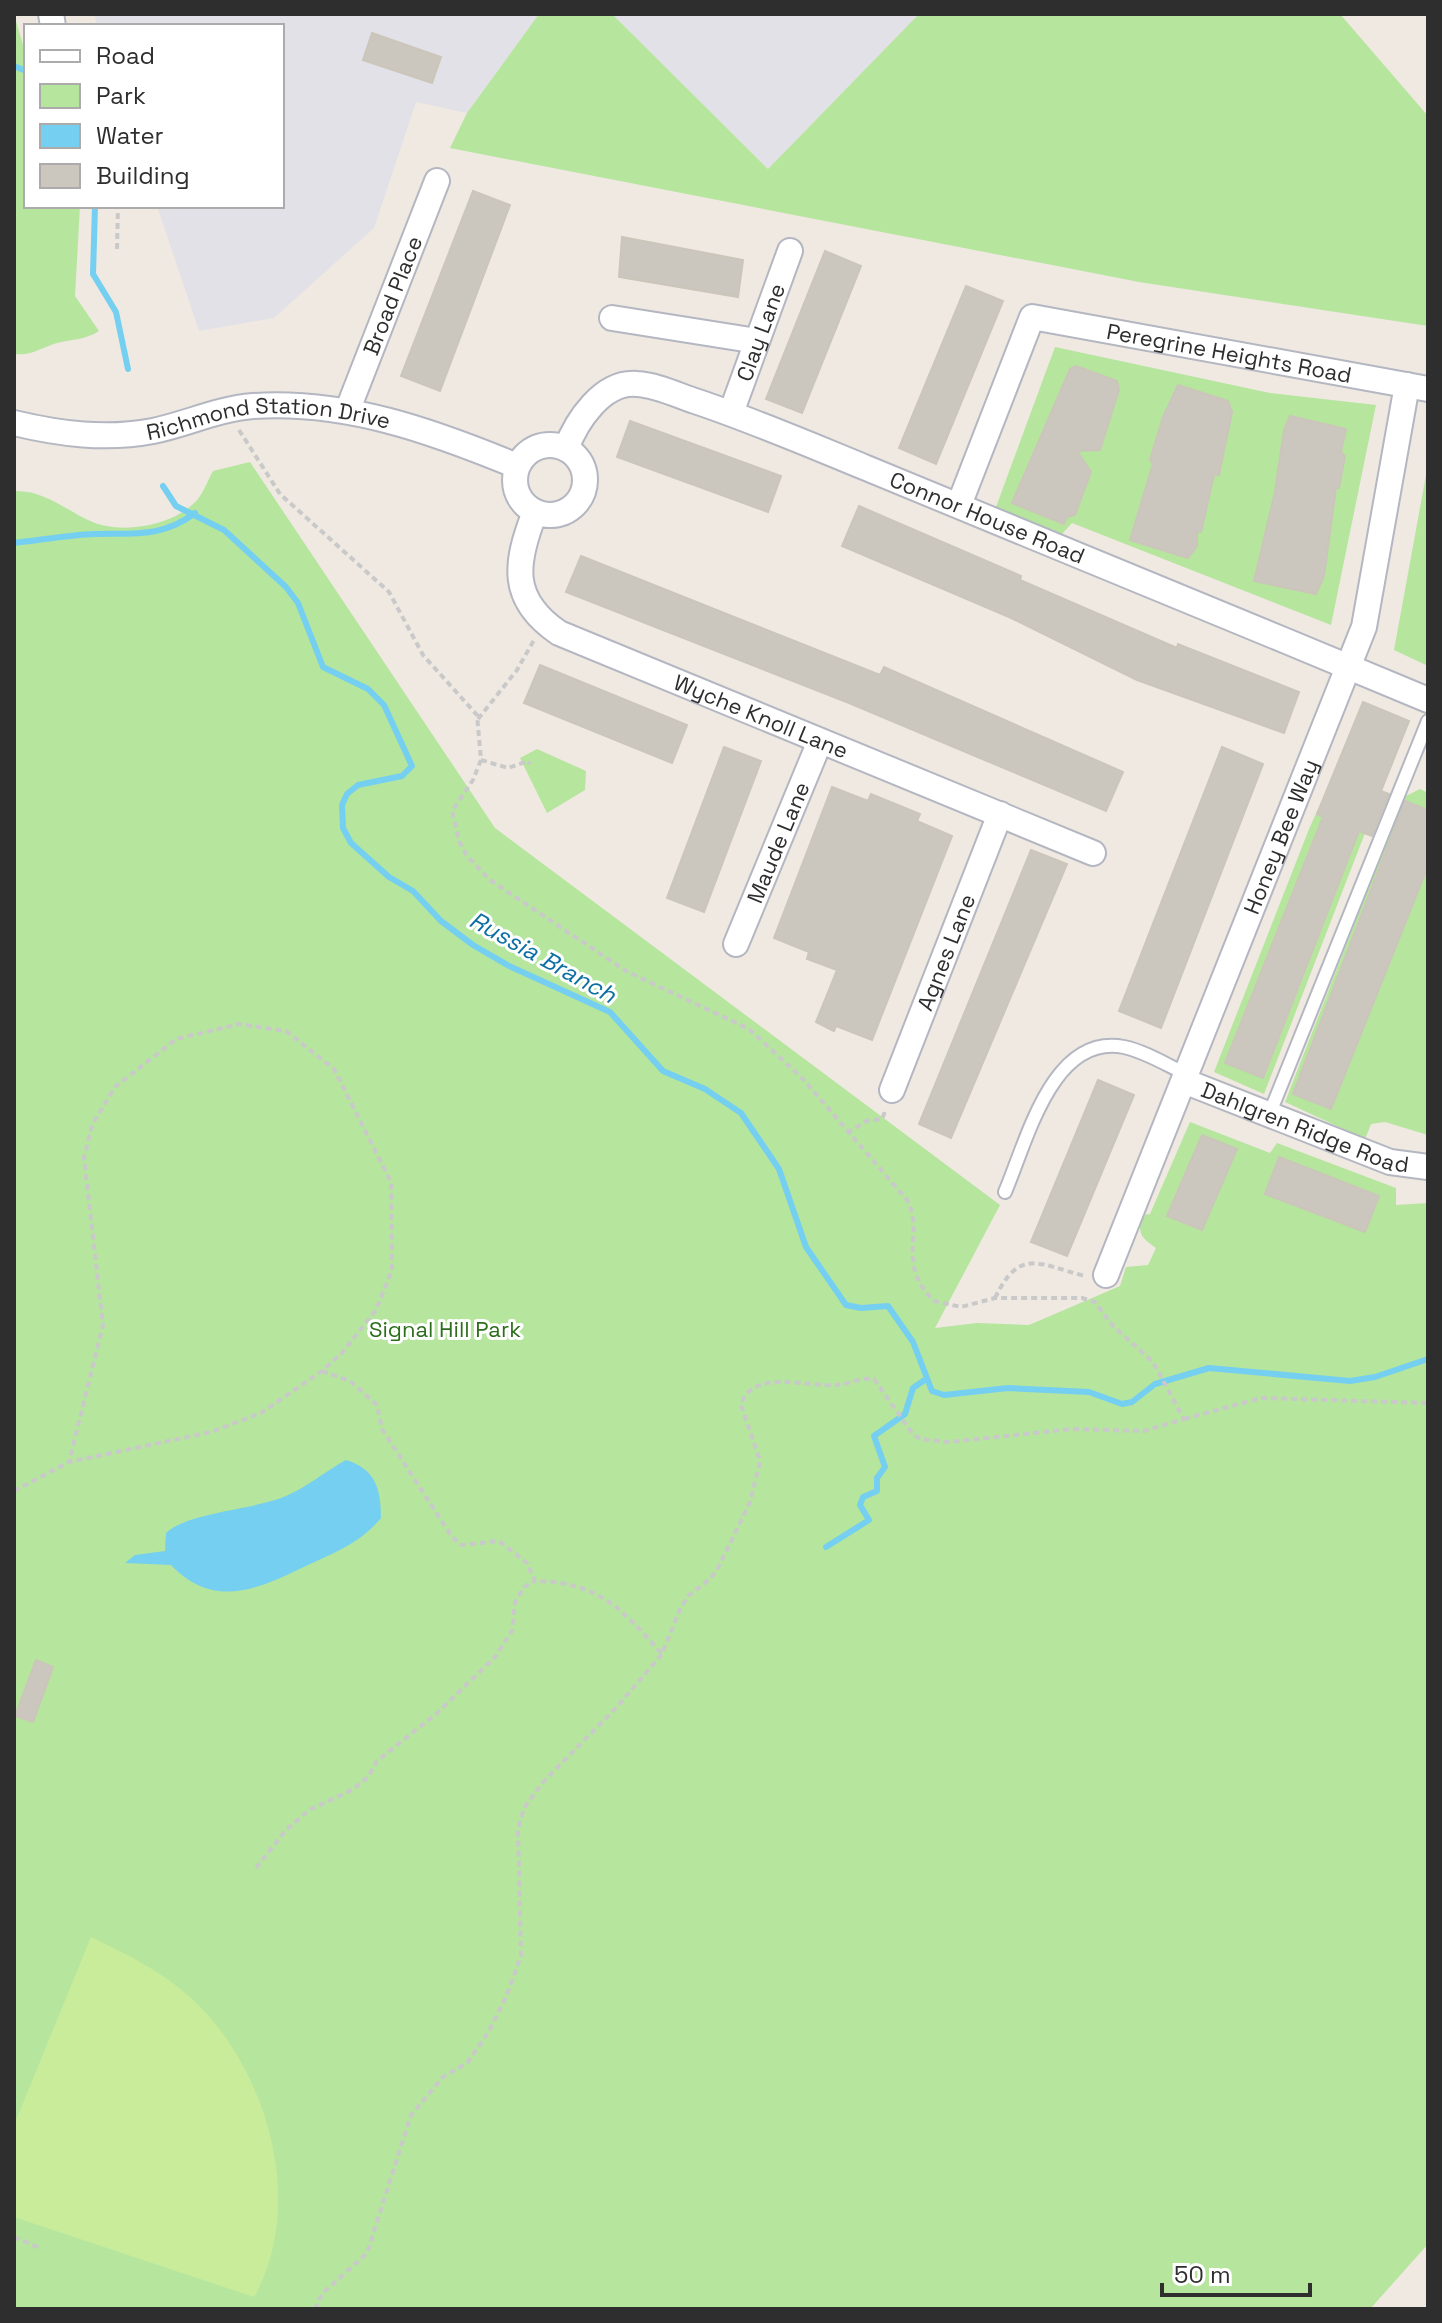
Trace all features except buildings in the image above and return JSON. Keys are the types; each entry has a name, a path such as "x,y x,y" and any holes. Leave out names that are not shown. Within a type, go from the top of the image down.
{"street":[{"name":"Broad Place","path":"348,409 437,181"},
{"name":"Clay Lane","path":"731,413 790,251"},
{"name":"Peregrine Heights Road","path":"959,505 1032,317 1418,387"},
{"path":"612,318 757,341"},
{"name":"Connor House Road","path":"566,449 574,427 595,402 614,389 635,383 731,413 1428,700"},
{"name":"Honey Bee Way","path":"1097,1276 1185,1078 1364,627 1418,387"},
{"name":"Richmond Station Drive","path":"14,423 71,434 129,434 228,409 292,405 348,409 517,466"},
{"path":"544,446 566,449 582,467 585,479 578,501 558,514 535,512 526,506 515,488 517,466 533,450 544,446"},
{"path":"535,512 521,555 519,573 528,603 544,623"},
{"name":"Wyche Knoll Lane","path":"544,623 559,633 1093,853"},
{"name":"Maude Lane","path":"736,944 820,741"},
{"name":"Agnes Lane","path":"892,1090 1000,814"},
{"name":"Dahlgren Ridge Road","path":"1185,1078 1390,1162 1428,1167"}],"lane":[{"path":"1269,1115 1428,721"},
{"path":"1005,1192 1050,1089 1060,1071 1082,1051 1125,1047 1185,1078"}],"path":[{"path":"117,249 118,208"},
{"path":"228,409 280,494 389,592 423,655 478,719 481,760 473,780 452,811 463,849 490,880 626,971 749,1029 803,1079 907,1200 914,1213 910,1249 914,1272 926,1294 934,1301 961,1307 995,1298 1082,1298 1095,1302 1113,1326 1159,1370 1184,1419"},
{"path":"478,719 517,670 544,623"},
{"path":"481,760 508,768 528,761 530,764"},
{"path":"14,1491 69,1462 211,1432 238,1423 280,1402 342,1353 376,1310 392,1270 391,1182 334,1069 286,1031 239,1024 176,1039 115,1087 92,1125 84,1158 103,1325 69,1462"},
{"path":"847,1133 866,1121 882,1119 892,1090"},
{"path":"995,1298 1010,1272 1021,1264 1039,1263 1097,1276"},
{"path":"322,1371 350,1381 377,1405 382,1429 452,1537 461,1545 499,1541 527,1563 535,1581"},
{"path":"315,2309 322,2294 367,2253 415,2108 443,2077 467,2063 488,2033 506,1997 521,1956 518,1829 524,1808 662,1654 680,1609 688,1596 711,1578 719,1566 750,1502 760,1461 752,1429 741,1405 752,1388 772,1382 837,1385 874,1379 904,1423 920,1439 949,1442 1072,1429 1144,1431 1261,1398 1296,1396 1428,1403"},
{"path":"256,1868 285,1831 309,1810 352,1790 368,1777 377,1761 436,1714 495,1657 512,1631 515,1602 524,1587 535,1581 571,1585 611,1600 662,1654"},
{"path":"14,2064 14,2083"},
{"path":"14,2237 40,2248"}],"shaded area":[{"path":"94,14 539,14 467,113 416,102 374,228 274,318 199,331 158,208 284,208 284,24 97,24"},
{"path":"612,14 919,14 768,169"}],"green space":[{"path":"14,14 24,48 24,208 80,208 75,296 99,331 31,353 14,354"},
{"path":"539,14 612,14 768,169 919,14 1340,14 1428,116 1428,326 1139,282 450,148 467,113"},
{"path":"1055,347 1270,393 1376,405 1331,625 1072,523 1062,534 996,507"},
{"name":"Signal Hill Park","path":"250,462 495,828 1000,1205 935,1328 977,1323 1029,1325 1120,1286 1126,1267 1148,1265 1156,1248 1142,1234 1142,1215 1150,1214 1190,1122 1270,1153 1277,1143 1396,1188 1396,1205 1428,1203 1428,2244 1370,2309 14,2309 14,491 34,493 101,525 131,528 176,516 198,499 213,471"},
{"path":"1428,464 1428,666 1394,650"},
{"path":"1365,706 1408,722 1264,1094 1214,1072 1309,829"},
{"path":"537,749 586,771 585,790 547,813 520,758"},
{"path":"1420,789 1428,793 1428,1135 1385,1122 1371,1124 1365,1139 1285,1102 1404,797"},
{"path":"91,1937 155,1971 190,1997 217,2026 240,2060 258,2098 271,2138 277,2179 277,2220 270,2260 254,2297 14,2217 14,2125"}],"water":[{"path":"346,1460 364,1469 375,1482 381,1518 348,1546 273,1581 238,1591 221,1591 204,1588 171,1565 125,1563 135,1555 165,1551 166,1533 176,1526 286,1496"}],"waterway":[{"name":"Russia Branch","path":"14,66 24,70"},
{"name":"Russia Branch","path":"95,208 93,274 116,312 128,369"},
{"name":"Russia Branch","path":"163,486 176,506 224,530 286,587 298,603 323,667 368,689 384,705 412,766 402,776 358,785 347,794 342,805 343,828 351,843 389,877 413,891 441,921 473,945 509,966 610,1012 663,1071 705,1089 741,1113 779,1169 806,1247 846,1305 861,1308 888,1306 913,1342 932,1391 944,1395 1008,1388 1089,1392 1122,1404 1132,1402 1155,1384 1209,1368 1350,1381 1375,1377 1428,1359"},
{"path":"14,543 85,535 135,534 171,527 195,513"},
{"path":"826,1547 869,1520 860,1505 863,1497 877,1491 877,1478 885,1467 874,1436 905,1414 913,1388 926,1379"}]}
